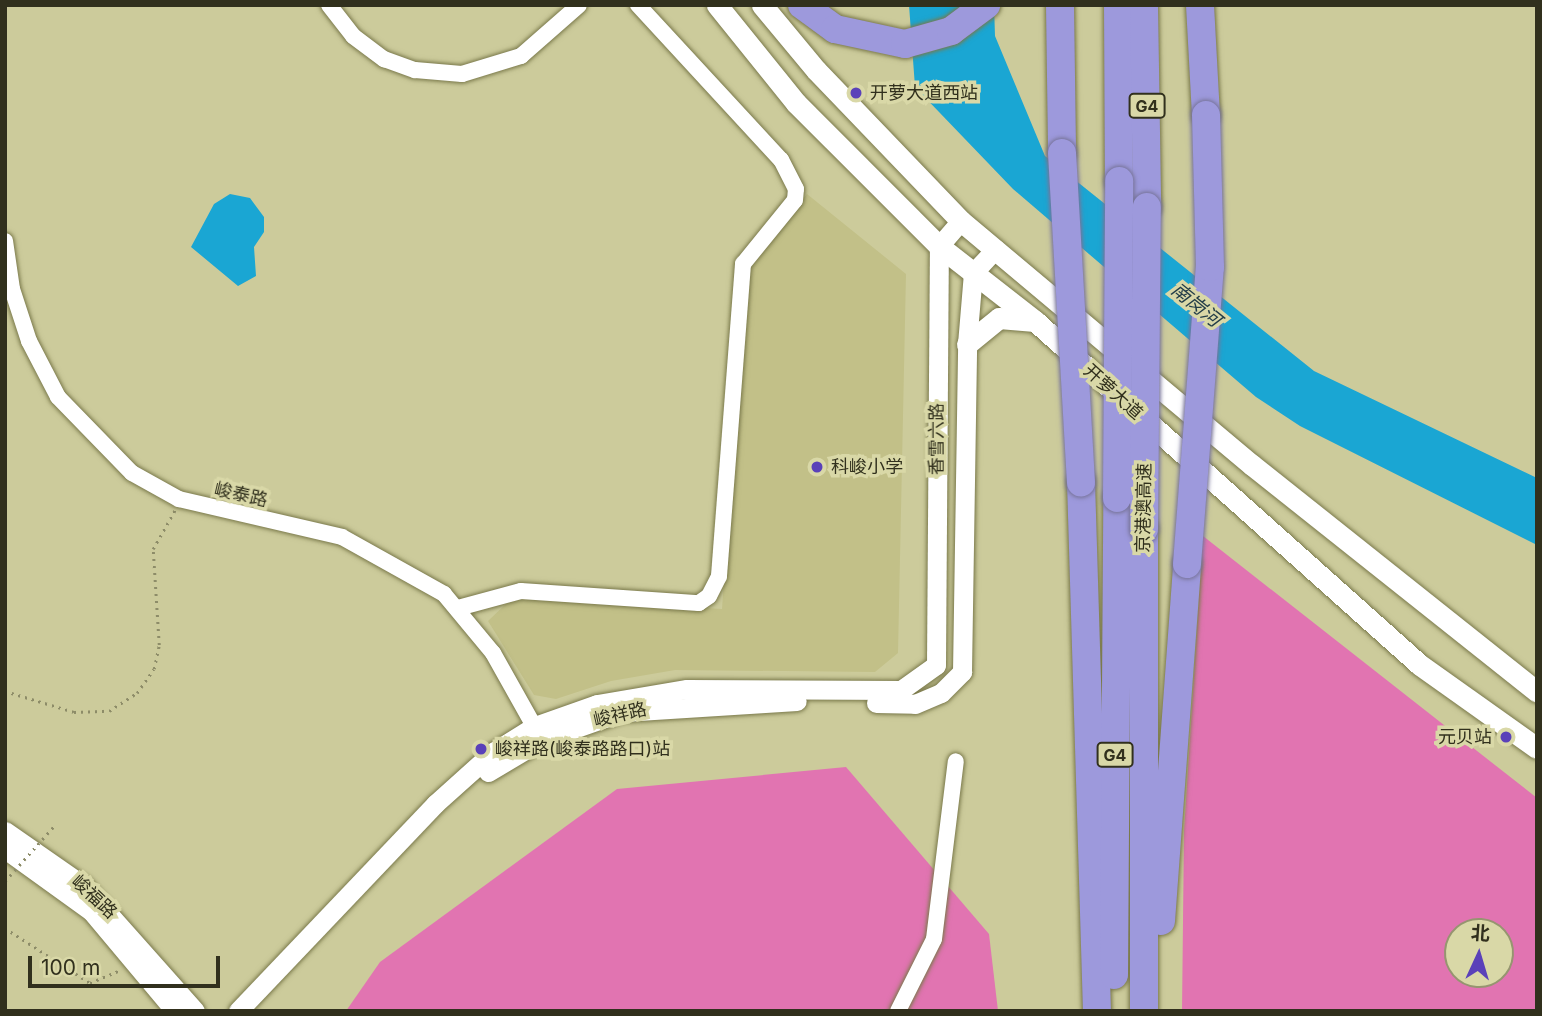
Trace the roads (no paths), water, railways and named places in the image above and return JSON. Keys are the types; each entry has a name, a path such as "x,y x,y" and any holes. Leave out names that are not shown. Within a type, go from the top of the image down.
{"highway":[{"path":"802,5 835,29 905,44 951,31 986,5"},
{"path":"1060,5 1063,44 1062,153 1081,481 1097,1011"},
{"path":"1063,44 1068,5"},
{"name":"京港澳高速","path":"1114,1011 1118,5"},
{"name":"京港澳高速","path":"1144,5 1147,207 1144,1011"},
{"path":"1191,5 1199,41"},
{"path":"1157,1011 1165,816 1210,267 1206,115 1199,41 1200,5"}],"main road":[{"name":"开萝大道","path":"717,5 796,103 939,246 1035,321 1333,592 1420,665 1537,748"},
{"name":"开萝大道","path":"762,5 816,70 961,221 1252,465 1537,692"},
{"path":"967,344 999,318 1035,321"}],"street":[{"path":"329,5 353,36 384,59 427,72 462,75 521,56 579,5"},
{"path":"458,608 521,591 699,603 709,596 719,576 743,264 795,201 796,189 781,160 638,5"},
{"path":"939,246 961,221"},
{"name":"峻泰路","path":"5,241 12,289 29,341 58,397 132,472 180,499 355,542 444,594 493,653 538,733"},
{"name":"香雪六路","path":"936,665 939,246"},
{"path":"973,272 995,249"},
{"name":"香雪六路","path":"962,672 967,344 973,272"},
{"name":"峻祥路","path":"238,1011 435,804 493,752 597,704 687,689 901,690 936,665"},
{"name":"峻祥路","path":"256,1011 436,815 538,733 622,712 667,705 915,704 941,693 962,672"},
{"path":"898,1011 934,939 956,761"},
{"name":"峻福路","path":"5,831 93,895 195,1011"},
{"name":"峻福路","path":"5,849 91,911 174,1011"}],"water":[{"name":"南岗河","path":"909,5 994,5 995,36 1045,156 1314,371 1537,478 1537,545 1300,426 1256,397 1013,189 915,87"},
{"path":"230,194 250,198 264,217 264,232 254,247 256,276 238,286 191,247 214,204"}],"place":[{"name":"开萝大道西站","path":"856,93"},
{"name":"科峻小学","path":"817,467"},
{"name":"元贝站","path":"1506,737"},
{"name":"峻祥路(峻泰路路口)站","path":"481,749"}]}
